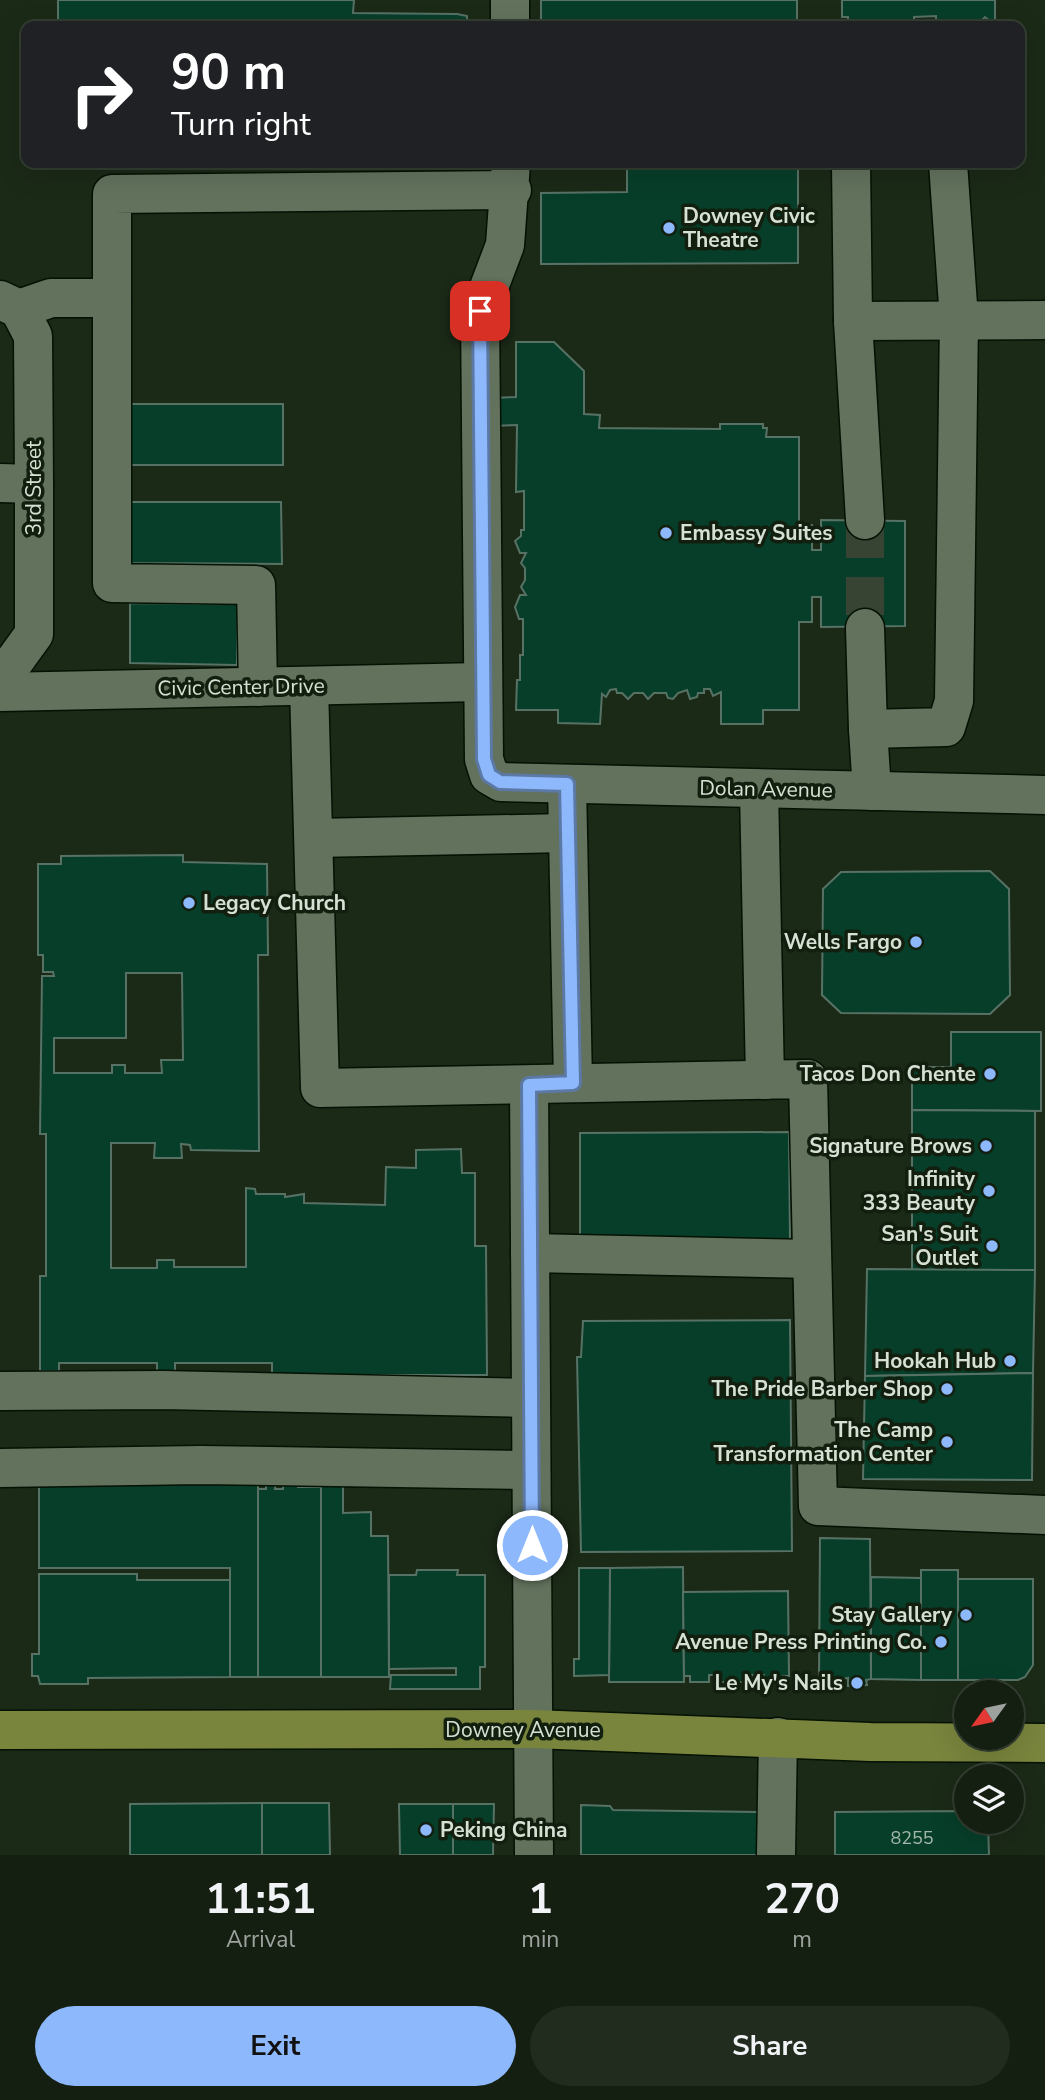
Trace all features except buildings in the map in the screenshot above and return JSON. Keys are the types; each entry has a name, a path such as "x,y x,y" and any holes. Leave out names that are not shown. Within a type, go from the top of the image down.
{"main road":[{"name":"Downey Avenue","path":"0,1730 533,1729 870,1742 1045,1743"}],"street":[{"path":"510,0 510,21"},
{"path":"851,168 853,321 865,520"},
{"path":"868,729 946,727 954,701 959,319 948,168"},
{"path":"258,687 256,585 112,583 112,194 512,176 505,245 480,311 482,682"},
{"path":"9,305 51,298 112,298"},
{"name":"3rd Street","path":"0,681 34,634 17,484 33,336 9,305"},
{"path":"853,321 1045,320"},
{"path":"865,628 872,791"},
{"name":"Civic Center Drive","path":"0,692 482,682"},
{"name":"Dolan Avenue","path":"482,682 484,759 489,775 500,782 1045,795"},
{"path":"309,686 320,1088 808,1079 818,1506 1045,1515"},
{"path":"567,784 573,1083"},
{"path":"759,789 765,1080"},
{"path":"314,838 567,833"},
{"path":"529,1085 534,1855"},
{"path":"530,1253 812,1259"},
{"path":"0,1391 244,1391 531,1398"},
{"path":"0,1468 201,1465 531,1470"},
{"path":"776,1855 778,1737"}],"tunnel":[{"path":"865,520 865,628"}],"place":[{"name":"Downey Civic Theatre","path":"669,228"},
{"name":"Embassy Suites","path":"666,533"},
{"name":"Legacy Church","path":"189,903"},
{"name":"Wells Fargo","path":"916,942"},
{"name":"Tacos Don Chente","path":"990,1074"},
{"name":"Signature Brows","path":"986,1146"},
{"name":"Infinity 333 Beauty","path":"989,1191"},
{"name":"San's Suit Outlet","path":"992,1246"},
{"name":"Hookah Hub","path":"1010,1361"},
{"name":"The Pride Barber Shop","path":"947,1389"},
{"name":"The Camp Transformation Center","path":"947,1442"},
{"name":"Stay Gallery","path":"966,1615"},
{"name":"Avenue Press Printing Co.","path":"941,1642"},
{"name":"Le My's Nails","path":"857,1683"},
{"name":"Peking China","path":"426,1830"}],"route":[{"path":"480,311 484,759 489,775 500,782 567,784 573,1083 529,1085 532,1545"}]}
